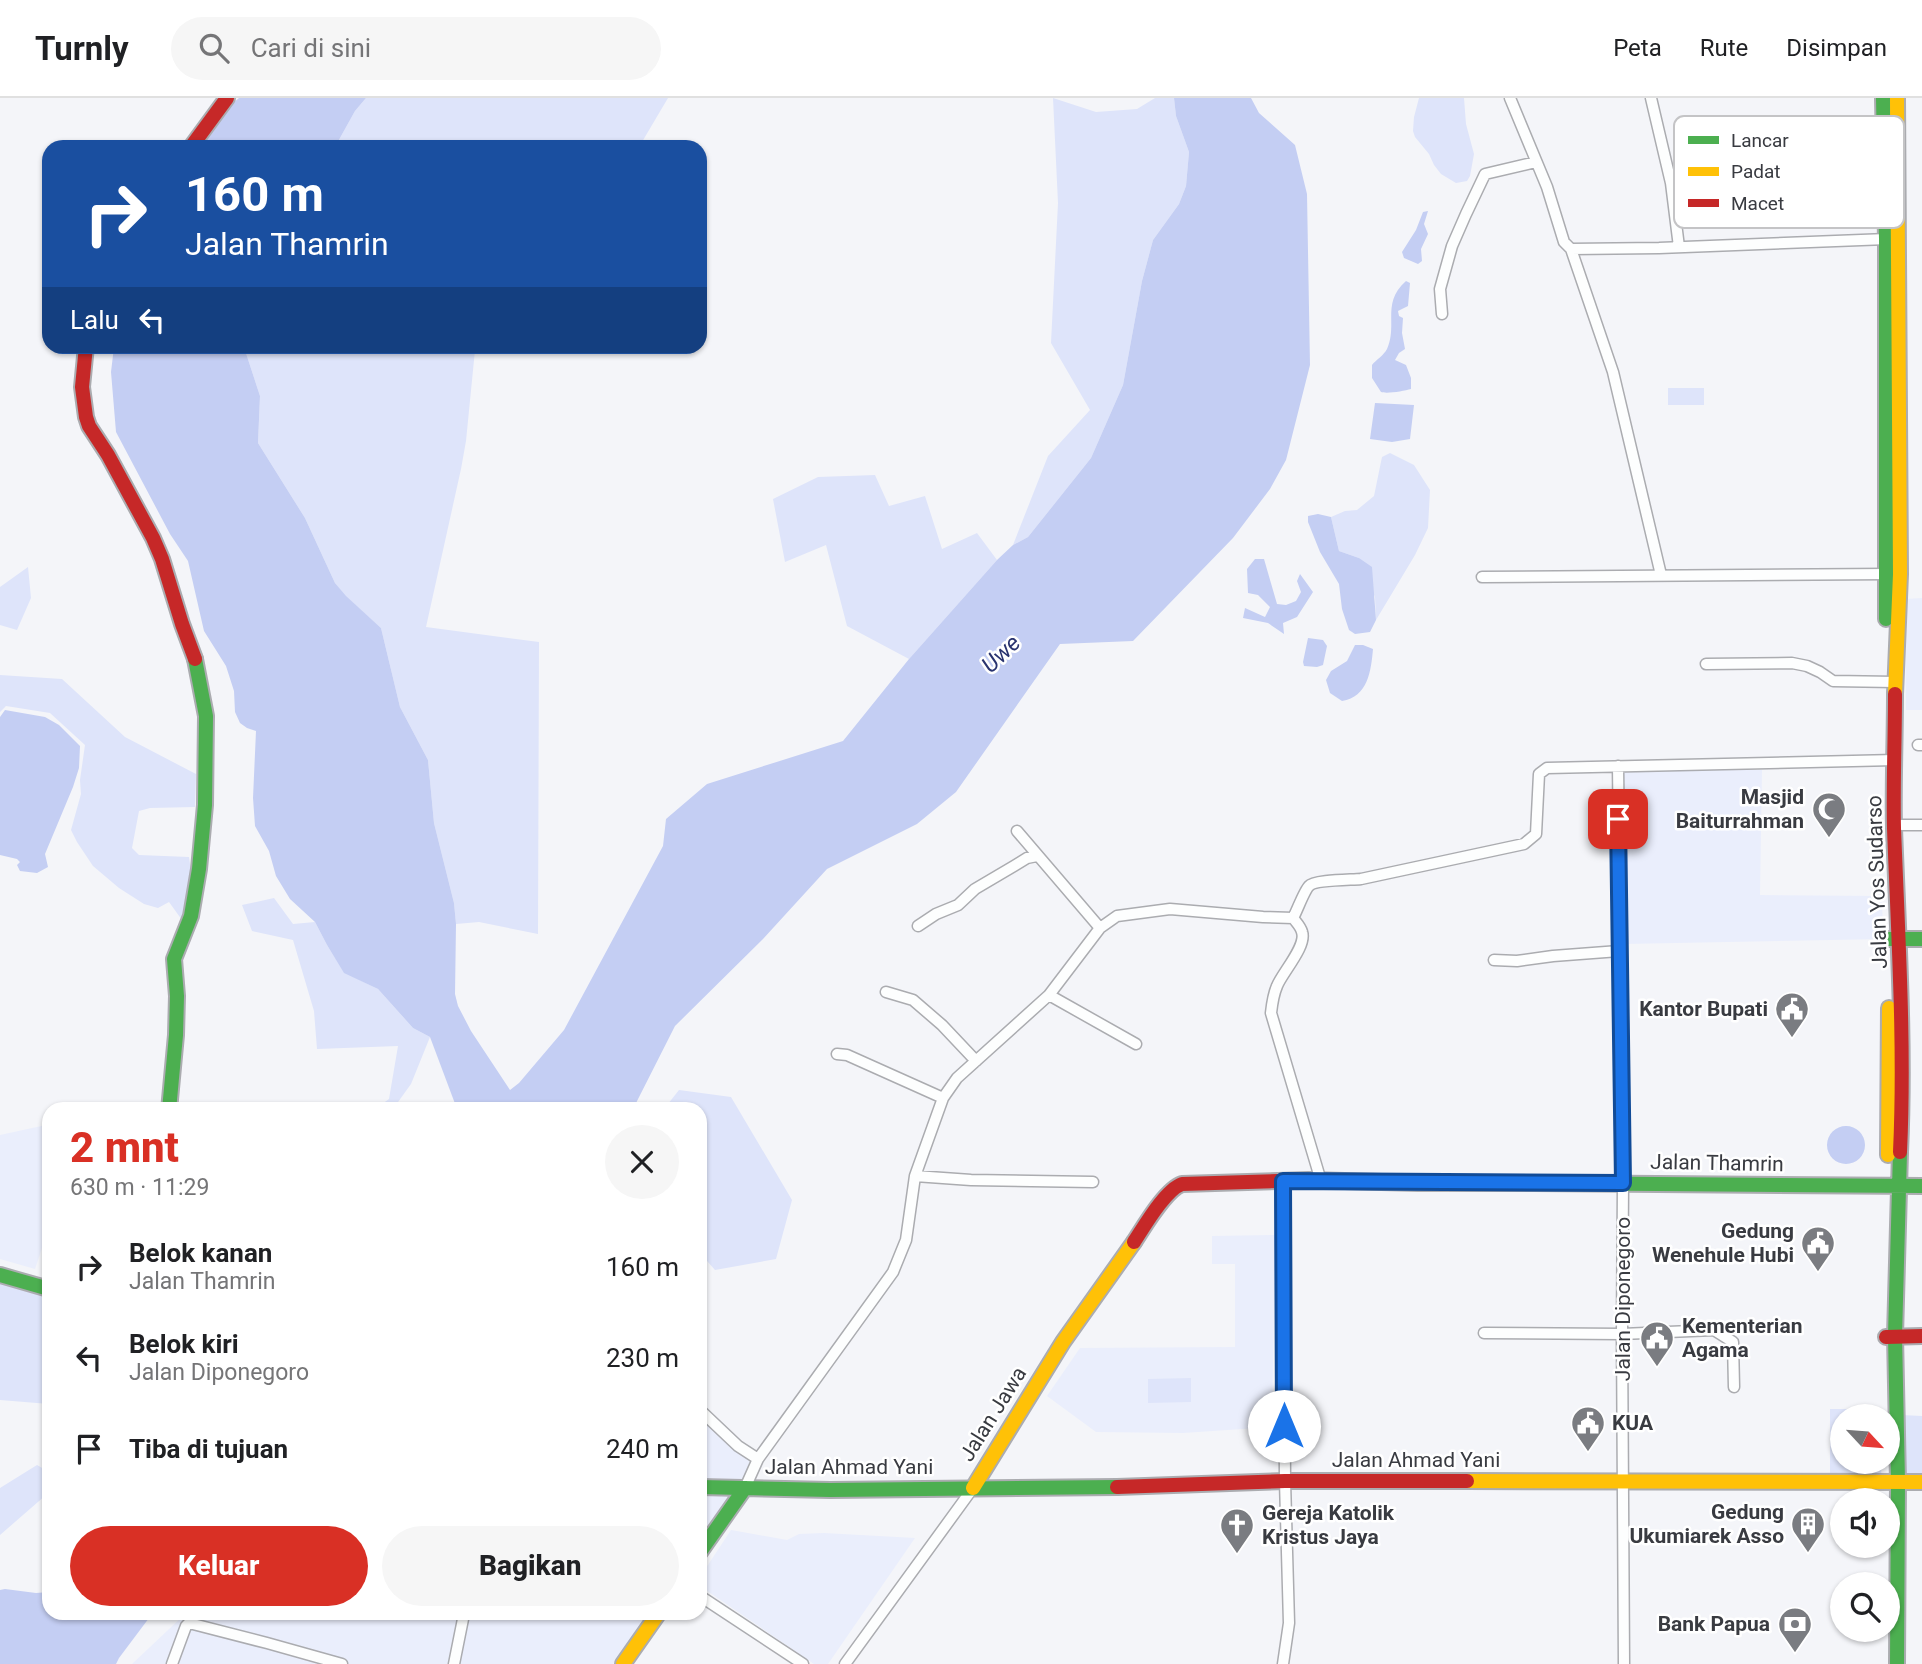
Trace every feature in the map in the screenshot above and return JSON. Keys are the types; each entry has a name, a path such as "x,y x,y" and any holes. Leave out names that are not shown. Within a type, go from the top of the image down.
{"main road":[{"path":"196,140 227,98"},
{"name":"Jalan Yos Sudarso","path":"1883,98 1884,116"},
{"name":"Jalan Yos Sudarso","path":"1896,116 1897,98"},
{"name":"Jalan Yos Sudarso","path":"1891,228 1892,239"},
{"name":"Jalan Yos Sudarso","path":"1892,228 1893,574 1890,682 1894,939"},
{"path":"85,354 82,387 89,426 108,455 162,559 198,666 206,716 205,805 200,869 191,916 174,959 176,1035 170,1102"},
{"name":"Jalan Yos Sudarso","path":"1891,760 1894,939 1889,1104 1892,1185 1892,1482 1897,1664"},
{"path":"1894,939 1922,939"},
{"name":"Jalan Thamrin","path":"1175,1186 1321,1181 1922,1186"},
{"name":"Jalan Jawa","path":"972,1488 1063,1342 1175,1186"},
{"path":"0,1275 42,1287"},
{"path":"1891,1337 1922,1336"},
{"name":"Jalan Yos Sudarso","path":"1887,1404 1891,1337"},
{"name":"Jalan Yos Sudarso","path":"1890,1474 1892,1482 1890,1488"},
{"name":"Jalan Ahmad Yani","path":"707,1487 830,1490 1152,1487 1285,1481 1922,1482"},
{"path":"707,1542 745,1488"},
{"path":"623,1664 654,1620"},
{"path":"1888,1642 1888,1664"}],"street":[{"path":"1510,98 1547,187 1564,242 1571,249 1613,372 1661,575"},
{"path":"1651,98 1674,207"},
{"path":"1442,314 1440,289 1449,257 1485,174 1535,162"},
{"path":"1677,228 1679,247"},
{"path":"1571,249 1892,239"},
{"path":"1482,577 1893,574"},
{"path":"1706,664 1792,663 1821,672 1833,681 1890,682"},
{"path":"1293,918 1309,886 1318,881 1360,879 1524,844 1536,834 1539,774 1547,768 1891,760"},
{"name":"Jalan Diponegoro","path":"1618,766 1623,1183 1624,1664"},
{"path":"1894,825 1922,825"},
{"path":"1017,831 1100,928"},
{"path":"918,926 936,914 958,905 975,889 1027,858 1037,856"},
{"path":"745,1488 758,1459 893,1272 906,1240 915,1176 943,1098 957,1078 1049,995 1100,928 1117,916 1170,909 1293,918"},
{"path":"1293,918 1302,931 1303,939 1277,985 1272,1013 1321,1181"},
{"path":"1494,960 1517,961 1619,951"},
{"path":"886,992 913,1000 942,1025 976,1061"},
{"path":"1049,995 1136,1044"},
{"path":"837,1054 846,1055 943,1098"},
{"path":"915,1176 971,1180 1093,1182"},
{"path":"1283,1181 1289,1623 1283,1664"},
{"path":"1484,1333 1622,1334 1714,1330 1732,1342 1734,1387"},
{"path":"707,1417 738,1446 758,1459"},
{"name":"Jalan Jawa","path":"845,1664 972,1488"},
{"path":"707,1601 803,1664"},
{"path":"172,1664 188,1620"},
{"path":"195,1620 342,1664"},
{"path":"454,1664 463,1620"}],"shaded area":[{"path":"366,98 668,98 643,140 339,140 355,111"},
{"path":"1053,98 1096,112 1137,109 1155,98 1174,98 1176,116 1189,152 1186,186 1179,204 1153,240 1142,281 1123,385 1091,458 1028,537 1013,545 1048,456 1090,410 1051,343 1058,203"},
{"path":"1419,98 1464,98 1466,124 1474,154 1467,181 1456,183 1441,174 1415,137 1414,117"},
{"path":"246,354 475,354 466,441 426,627 539,642 538,934 479,922 456,924 454,903 434,823 428,760 400,707 381,628 345,596 335,583 305,518 258,443 260,396"},
{"path":"1668,388 1704,388 1704,405 1668,405"},
{"path":"1390,453 1414,465 1430,490 1428,528 1376,620 1375,597 1359,558 1339,551 1331,517 1345,511 1357,510 1374,496 1382,457"},
{"path":"875,475 889,506 925,496 942,549 977,533 997,560 909,659 847,626 826,545 785,562 773,499 818,477"},
{"path":"28,567 31,598 17,630 0,625 0,587"},
{"path":"1922,598 1922,710 1906,710 1905,599"},
{"path":"0,675 62,679 125,737 196,774 195,807 150,808 139,811 132,848 139,855 189,857 191,871 182,920 169,902 158,908 144,904 119,888 93,866 71,830 81,794 80,780 85,745 50,713 6,706 0,712"},
{"path":"1624,770 1762,770 1760,895 1882,896 1883,939 1624,944"},
{"path":"274,898 293,924 315,922 344,972 378,989 413,1028 430,1037 411,1084 398,1102 385,1102 389,1099 398,1046 317,1049 314,1011 293,940 252,931 242,905"},
{"path":"679,1090 731,1097 792,1200 776,1259 715,1270 707,1261 707,1102 670,1102"},
{"path":"42,1126 42,1248 35,1269 0,1259 0,1135"},
{"path":"1275,1235 1272,1427 1183,1433 1096,1432 1047,1396 1080,1348 1235,1347 1235,1264 1212,1264 1212,1236"},
{"path":"0,1280 42,1293 42,1403 0,1400"},
{"path":"1191,1378 1191,1402 1148,1403 1148,1379"},
{"path":"1902,1415 1922,1416 1922,1477 1903,1473"},
{"path":"707,1421 756,1463 707,1537"},
{"path":"37,1465 42,1468 42,1498 0,1535 0,1488"},
{"path":"731,1530 787,1540 799,1534 824,1533 915,1538 828,1664 814,1664 707,1591 707,1566"},
{"path":"179,1620 650,1620 613,1664 132,1664"}],"water":[{"path":"239,98 366,98 355,111 339,140 206,140 225,110"},
{"name":"Uwe","path":"1174,98 1251,98 1259,113 1295,145 1307,194 1310,365 1286,460 1270,489 1233,538 1133,641 1060,644 956,792 917,824 827,869 763,939 675,1026 637,1102 454,1102 430,1037 413,1028 378,989 344,973 315,922 290,899 276,876 269,851 255,826 253,798 256,731 240,723 235,712 234,691 226,666 204,631 188,561 170,534 116,432 111,372 113,354 246,354 260,396 258,443 305,518 335,583 381,628 400,707 428,760 434,823 454,903 455,994 458,1006 471,1031 510,1090 564,1030 663,846 666,819 707,784 843,741 909,659 997,560 1013,545 1028,537 1091,458 1123,385 1142,281 1153,240 1179,204 1186,186 1189,152 1176,116"},
{"path":"1428,211 1424,224 1428,234 1421,249 1422,261 1418,264 1404,258 1402,252 1416,230 1423,212"},
{"path":"1406,281 1410,283 1408,306 1398,311 1403,318 1405,349 1395,360 1406,365 1411,378 1411,389 1381,392 1372,378 1372,365 1387,349 1394,297"},
{"path":"1375,403 1414,405 1410,439 1392,442 1370,439"},
{"path":"1318,514 1331,517 1339,551 1359,558 1372,567 1376,620 1370,632 1355,634 1349,630 1342,609 1339,584 1320,552 1308,522 1308,516"},
{"path":"1255,559 1264,559 1277,604 1286,605 1296,601 1301,592 1297,581 1300,574 1313,592 1297,617 1283,623 1284,634 1268,623 1243,618 1245,608 1265,617 1270,607 1258,595 1248,593 1247,569"},
{"path":"1308,638 1323,640 1327,646 1323,665 1304,666"},
{"path":"1355,645 1373,649 1371,666 1363,689 1351,699 1342,701 1330,693 1326,680 1331,671 1347,661"},
{"path":"5,710 45,717 59,725 80,746 79,768 73,787 45,854 48,867 37,873 20,871 17,865 20,862 17,859 0,855 0,717"},
{"path":"1846,1126 1859,1132 1865,1145 1859,1158 1846,1164 1833,1158 1827,1145 1833,1132"},
{"path":"0,1590 42,1593 42,1620 148,1620 116,1664 0,1664"}],"traffic: fast":[{"path":"1883,98 1883,116"},
{"path":"1886,228 1886,619"},
{"path":"170,1102 176,1035 174,959 191,916 205,805 206,716 195,659"},
{"path":"1889,939 1922,939"},
{"path":"1897,1664 1898,1482 1895,1336 1900,1152"},
{"path":"1534,1183 1922,1186"},
{"path":"0,1275 42,1287"},
{"path":"707,1487 830,1490 1117,1487"},
{"path":"707,1542 745,1488"}],"traffic: slow":[{"path":"1897,98 1897,116"},
{"path":"1895,694 1900,574 1898,228"},
{"path":"1888,1155 1889,1008"},
{"path":"973,1488 1063,1342 1134,1242"},
{"path":"1467,1481 1922,1482"},
{"path":"623,1664 654,1620"}],"traffic: jam":[{"path":"196,140 227,98"},
{"path":"85,354 82,387 89,426 108,455 153,538 195,659"},
{"path":"1895,694 1894,828 1901,1030 1900,1152"},
{"path":"1134,1242 1162,1201 1182,1184 1308,1180 1534,1183"},
{"path":"1886,1337 1922,1336"},
{"path":"1117,1487 1285,1481 1467,1481"}],"place":[{"name":"Masjid Baiturrahman","path":"1829,839"},
{"name":"Kantor Bupati","path":"1792,1039"},
{"name":"Gedung Wenehule Hubi","path":"1818,1273"},
{"name":"Kementerian Agama","path":"1657,1368"},
{"name":"KUA","path":"1588,1453"},
{"name":"Gedung Ukumiarek Asso","path":"1808,1554"},
{"name":"Gereja Katolik Kristus Jaya","path":"1237,1555"},
{"name":"Bank Papua","path":"1795,1654"}],"route":[{"path":"1284,1426 1283,1181 1623,1183 1618,819"}]}
